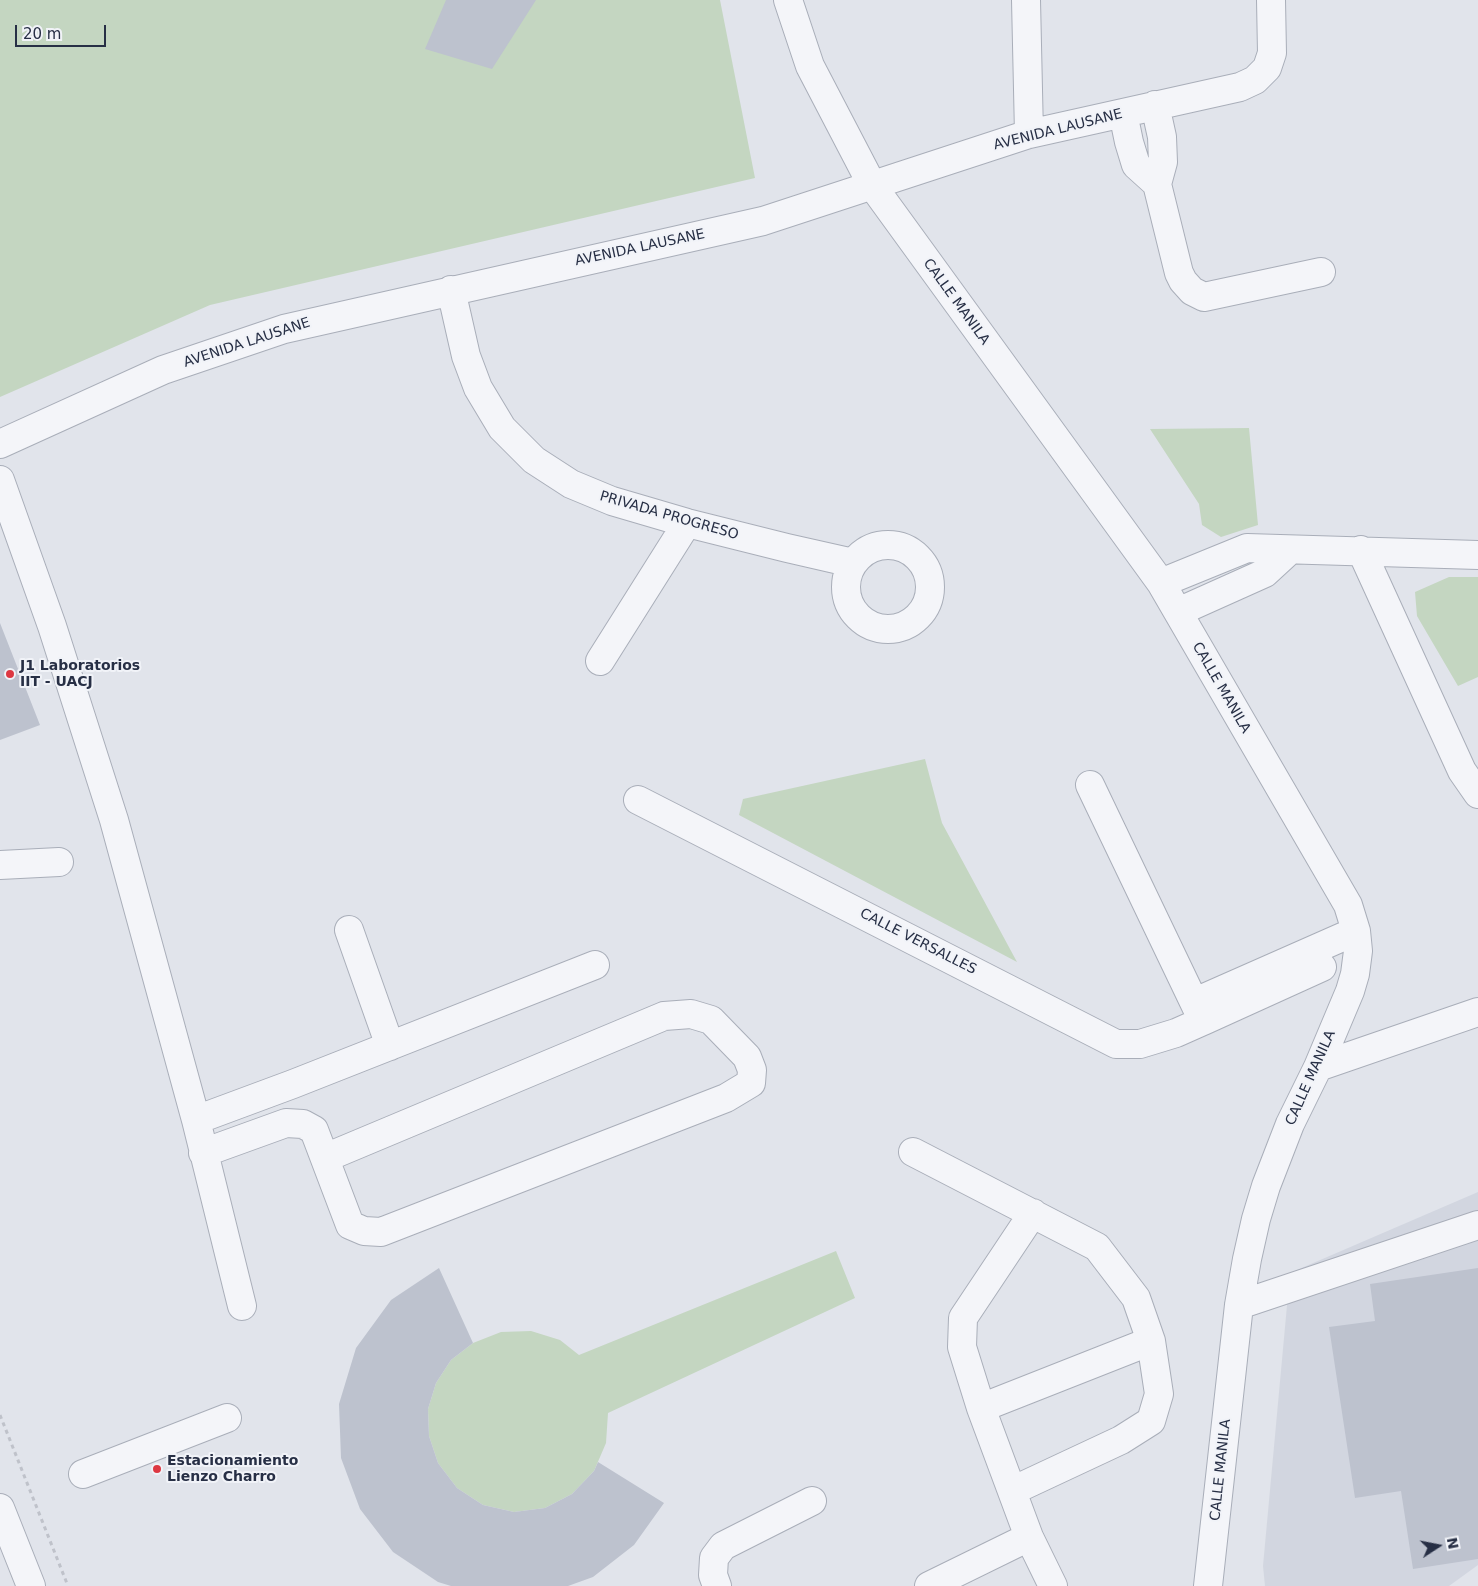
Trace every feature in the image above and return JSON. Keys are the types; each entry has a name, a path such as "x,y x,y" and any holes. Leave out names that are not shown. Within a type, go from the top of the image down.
{"street":[{"name":"CALLE MANILA","path":"788,0 810,66 872,185 1161,583 1264,764 1348,905 1357,941 1355,974 1350,991 1318,1067 1290,1124 1266,1186 1247,1259 1239,1306 1208,1586"},
{"path":"1026,0 1030,134"},
{"name":"AVENIDA LAUSANE","path":"0,444 163,370 223,348 284,329 763,221 1030,134 1240,87 1255,80 1267,68 1272,53 1270,0"},
{"path":"1154,105 1162,137 1163,162 1157,184 1183,282 1192,291 1204,297 1321,272"},
{"path":"1123,113 1136,165 1157,184"},
{"name":"PRIVADA PROGRESO","path":"451,290 466,356 478,388 502,428 534,460 571,484 612,502 687,523 853,563"},
{"path":"0,480 52,626 114,820 196,1120 242,1306"},
{"path":"600,662 687,523"},
{"path":"1161,583 1247,548 1478,555"},
{"path":"1178,612 1264,573 1290,550"},
{"path":"1361,550 1462,771 1478,794"},
{"path":"1090,785 1199,1012"},
{"name":"CALLE VERSALLES","path":"638,800 1116,1044 1140,1044 1176,1033 1199,1012 1357,941"},
{"path":"0,865 59,862"},
{"path":"349,930 390,1046"},
{"path":"196,1120 595,965"},
{"path":"1318,1067 1478,1012"},
{"path":"203,1154 286,1123 303,1124 314,1130 350,1225 364,1231 381,1232 726,1098 751,1083 752,1070 747,1057 711,1020 691,1014 664,1016 325,1158"},
{"path":"913,1152 1097,1247 1136,1298 1151,1341 1159,1394 1151,1421 1121,1440 1012,1491"},
{"path":"1033,1213 963,1318 962,1347 981,1408 1029,1537 1053,1586"},
{"path":"1239,1306 1478,1225"},
{"path":"981,1408 1151,1341"},
{"path":"83,1474 228,1418"},
{"path":"717,1586 713,1576 714,1558 723,1546 812,1501"},
{"path":"0,1508 31,1586"},
{"path":"929,1586 1029,1537"}],"path":[{"path":"0,1415 68,1586"}],"shaded area":[{"path":"1478,1192 1478,1565 1449,1586 1265,1586 1263,1566 1290,1273"}],"green space":[{"path":"0,0 720,0 755,178 210,305 0,397"},
{"path":"1249,428 1258,525 1221,537 1202,525 1199,504 1150,429"},
{"path":"1449,577 1478,577 1478,677 1458,686 1417,616 1415,592"},
{"path":"925,759 942,823 1017,962 739,815 743,799"},
{"path":"836,1251 855,1298 608,1413 606,1443 594,1471 572,1494 545,1508 514,1512 483,1505 457,1488 438,1463 429,1436 428,1409 436,1383 451,1360 473,1343 501,1332 531,1331 560,1340 579,1355"}],"building":[{"path":"446,0 536,0 492,69 425,49"},
{"name":"J1 Laboratorios IIT - UACJ","path":"0,623 40,725 0,740"},
{"path":"439,1268 473,1343 451,1360 436,1383 428,1409 429,1436 438,1463 457,1488 483,1505 514,1512 545,1508 572,1494 594,1471 598,1462 664,1503 634,1545 593,1577 568,1586 451,1586 438,1582 393,1552 360,1509 341,1458 339,1404 356,1348 391,1300"},
{"path":"1478,1268 1478,1559 1413,1569 1401,1491 1355,1498 1329,1327 1375,1321 1370,1284"}],"place":[{"name":"J1 Laboratorios IIT - UACJ","path":"10,674"},
{"name":"Estacionamiento Lienzo Charro","path":"157,1469"}]}
